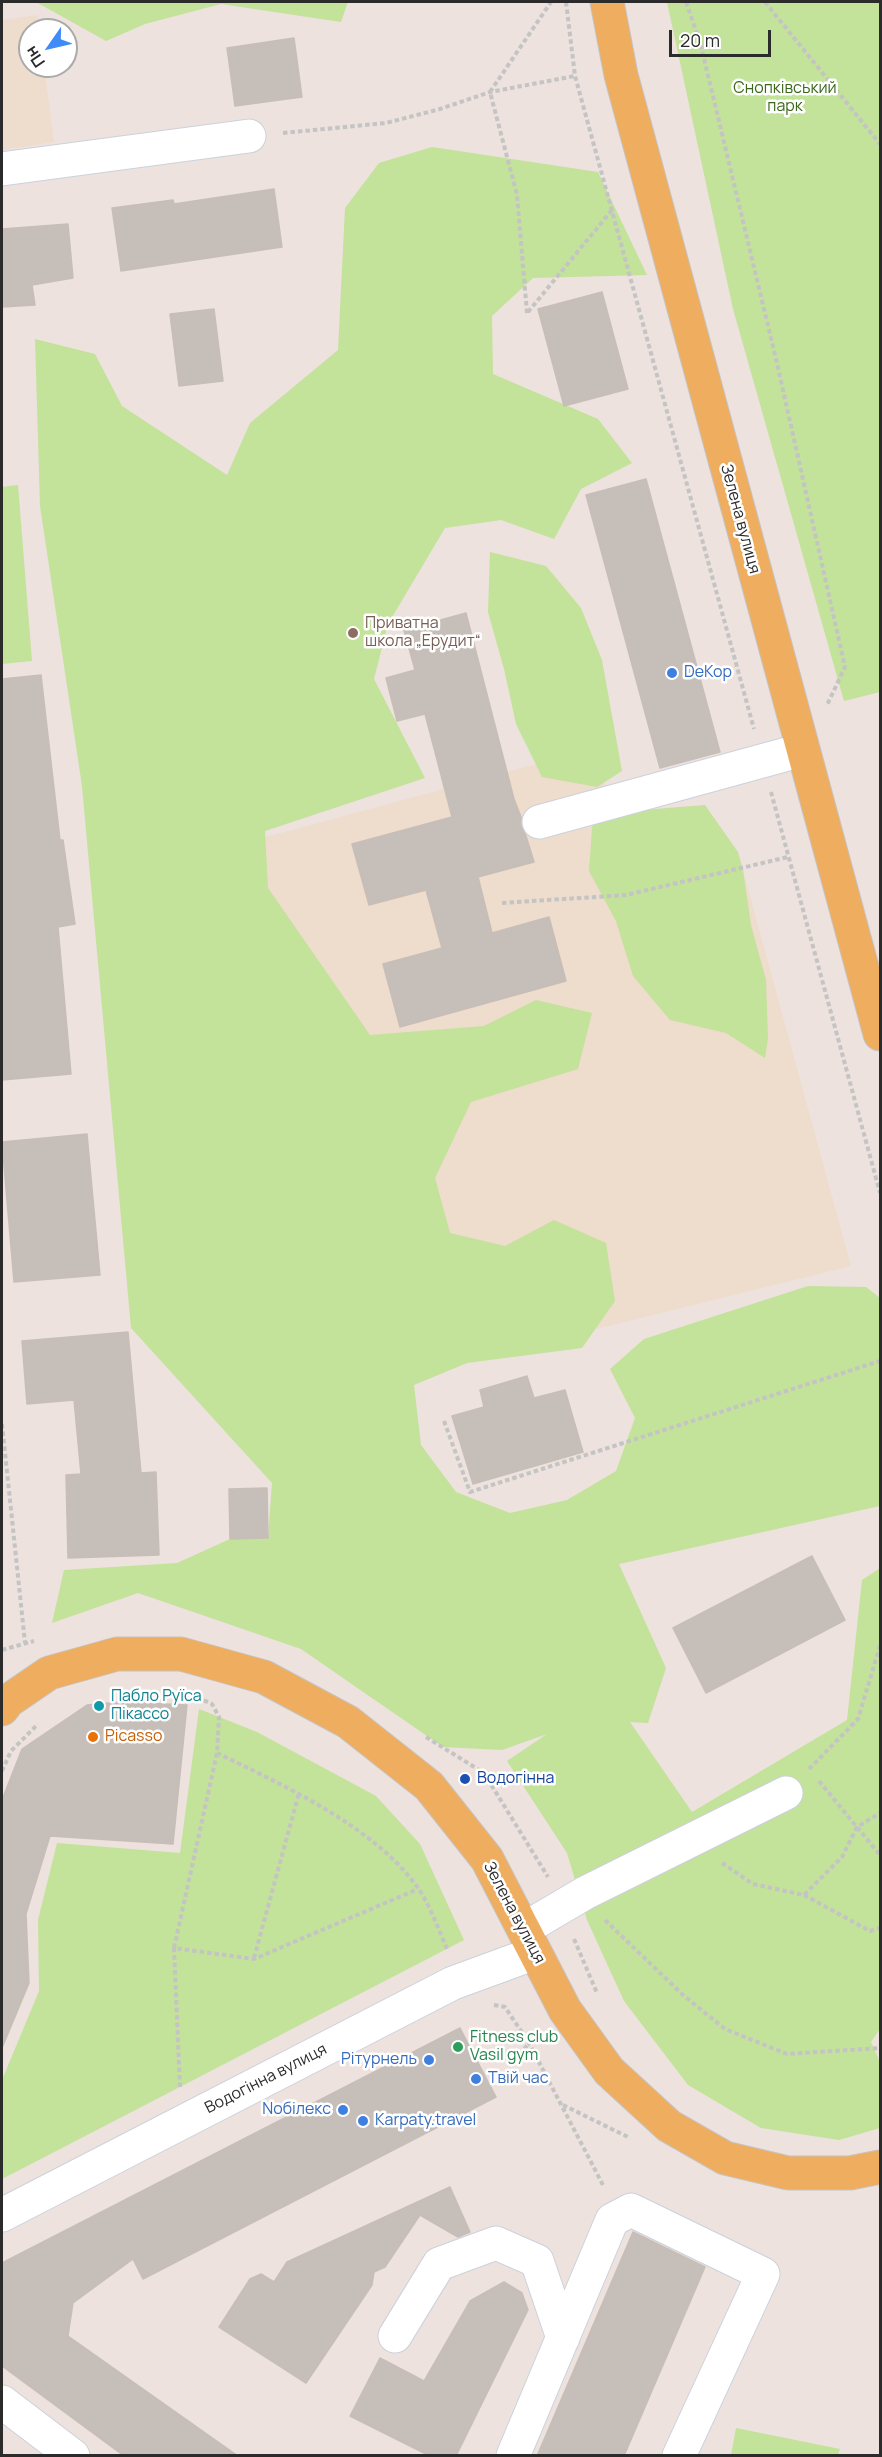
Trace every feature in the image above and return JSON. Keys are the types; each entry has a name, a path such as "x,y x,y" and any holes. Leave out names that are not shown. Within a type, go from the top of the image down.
{"main road":[{"name":"Зелена вулиця","path":"607,2 621,75 880,1035"},
{"name":"Зелена вулиця","path":"4,1697 48,1673 117,1654 181,1654 264,1677 348,1722 429,1786 487,1859 566,2010 609,2071 669,2126 725,2158 788,2173 850,2173 880,2167"}],"street":[{"path":"2,169 249,136"},
{"path":"539,822 802,750"},
{"name":"Водогінна вулиця","path":"2,2215 453,1983 530,1941 585,1893 786,1793"},
{"path":"513,2456 612,2220 631,2210 764,2274 679,2456"},
{"path":"395,2336 439,2264 496,2242 537,2261 563,2338"},
{"path":"2,2402 73,2456"}],"path":[{"path":"551,2 490,92 517,195 527,313 612,210"},
{"path":"566,2 575,76 756,738"},
{"path":"686,2 700,42 773,347 845,667 826,706"},
{"path":"765,2 880,144"},
{"path":"249,136 386,123 440,109 490,92 575,76"},
{"path":"768,783 880,1193"},
{"path":"502,903 626,895 788,857"},
{"path":"444,1421 470,1492 880,1360"},
{"path":"2,1424 25,1643"},
{"path":"786,1793 858,1719 880,1646"},
{"path":"180,2088 174,1948 217,1753 219,1717 212,1704 188,1692"},
{"path":"2,1771 11,1751 40,1723"},
{"path":"217,1753 299,1793 379,1847 418,1889 452,1957"},
{"path":"809,1769 880,1855"},
{"path":"254,1959 299,1793"},
{"path":"804,1895 842,1857 857,1827 880,1813"},
{"path":"689,1841 753,1884 804,1895 870,1931 880,1928"},
{"path":"174,1948 254,1959 418,1889"},
{"path":"585,1893 611,1929 724,2029 787,2054 880,2048"},
{"path":"487,2003 505,2007 529,2043 603,2182"},
{"path":"477,2059 485,2055 519,2055 529,2043"}],"shaded area":[{"path":"37,15 37,18 18,18 18,78 46,78 54,142 2,150 2,20"},
{"path":"595,748 629,875 738,852 851,1266 535,1344 317,1279 207,853"}],"green space":[{"path":"36,2 348,2 341,22 221,4 145,24 106,41 78,25 78,18 65,18"},
{"name":"Снопківський парк","path":"667,2 880,2 880,692 844,701 733,309"},
{"path":"432,147 598,172 647,275 533,278 492,316 493,374 598,419 632,463 581,489 554,539 501,520 445,528 388,624 374,679 425,778 265,831 268,888 370,1035 484,1026 536,1000 592,1013 578,1069 471,1102 435,1178 450,1233 505,1246 554,1220 606,1243 615,1301 582,1348 467,1363 414,1385 421,1445 456,1492 510,1513 567,1500 616,1471 635,1418 610,1369 644,1339 808,1286 866,1287 880,1298 880,1506 619,1564 666,1668 648,1723 630,1722 692,1812 847,1720 862,1580 880,1568 880,2029 871,2042 880,2062 880,2128 839,2140 761,2128 688,2085 624,2001 587,1920 567,1853 507,1761 547,1734 502,1750 443,1747 301,1649 138,1593 52,1623 64,1570 177,1563 230,1539 268,1538 272,1483 131,1328 82,786 40,506 35,339 95,354 122,406 227,475 250,423 338,350 345,208 379,163"},
{"path":"18,485 32,661 2,664 2,487"},
{"path":"490,552 546,566 581,608 602,660 622,771 597,787 542,777 516,724 488,612"},
{"path":"705,805 738,852 743,870 751,925 766,980 768,1038 765,1058 726,1033 670,1020 633,976 616,921 589,871 593,814"},
{"path":"199,1709 257,1732 376,1796 420,1844 464,1940 2,2179 2,2080 39,1991 38,1920 57,1843 180,1853"},
{"path":"736,2428 840,2449 838,2455 731,2455"}],"building":[{"path":"294,38 302,97 235,106 227,48"},
{"path":"274,189 282,247 121,271 112,208 173,200 174,204"},
{"path":"68,224 73,278 32,285 35,305 2,307 2,229"},
{"path":"602,292 628,389 564,406 538,309"},
{"path":"214,309 223,381 179,386 170,314"},
{"path":"646,479 720,752 660,768 586,495"},
{"path":"466,613 514,799 521,817 521,826 534,862 478,877 492,933 549,917 566,981 400,1027 383,964 442,948 426,890 369,905 352,844 452,817 425,714 397,721 386,678 415,670 404,630"},
{"path":"41,675 60,840 63,840 75,924 58,927 71,1074 2,1080 2,679"},
{"path":"87,1134 100,1275 14,1282 2,1142"},
{"path":"128,1332 141,1473 156,1472 159,1555 68,1558 66,1475 81,1474 74,1400 27,1404 22,1341"},
{"path":"527,1376 534,1398 565,1390 583,1452 473,1484 452,1416 484,1407 480,1390"},
{"path":"267,1488 268,1538 230,1539 229,1489"},
{"path":"812,1556 845,1620 706,1693 673,1628"},
{"path":"120,1702 187,1705 173,1844 50,1836 26,1914 29,1983 2,2048 2,1800 22,1749 87,1705"},
{"path":"460,2028 496,2097 143,2279 133,2259 73,2303 68,2336 238,2456 124,2456 2,2366 2,2263"},
{"path":"450,2187 470,2232 458,2237 420,2215 385,2267 374,2272 372,2285 306,2383 219,2327 250,2279 261,2274 274,2282 287,2262"},
{"path":"633,2232 705,2267 624,2456 537,2456"},
{"path":"504,2282 522,2293 528,2310 456,2456 430,2456 350,2416 380,2358 424,2381 470,2301"}],"place":[{"name":"Приватна школа „Ерудит“","path":"353,633"},
{"name":"DeKop","path":"672,673"},
{"name":"Пабло Руїса Пікассо","path":"99,1706"},
{"name":"Picasso","path":"93,1737"},
{"name":"Водогінна","path":"465,1779"},
{"name":"Fitness club Vasil gym","path":"458,2047"},
{"name":"Рітурнель","path":"429,2060"},
{"name":"Твій час","path":"476,2079"},
{"name":"Nобілекс","path":"343,2110"},
{"name":"Karpaty.travel","path":"363,2121"}]}
